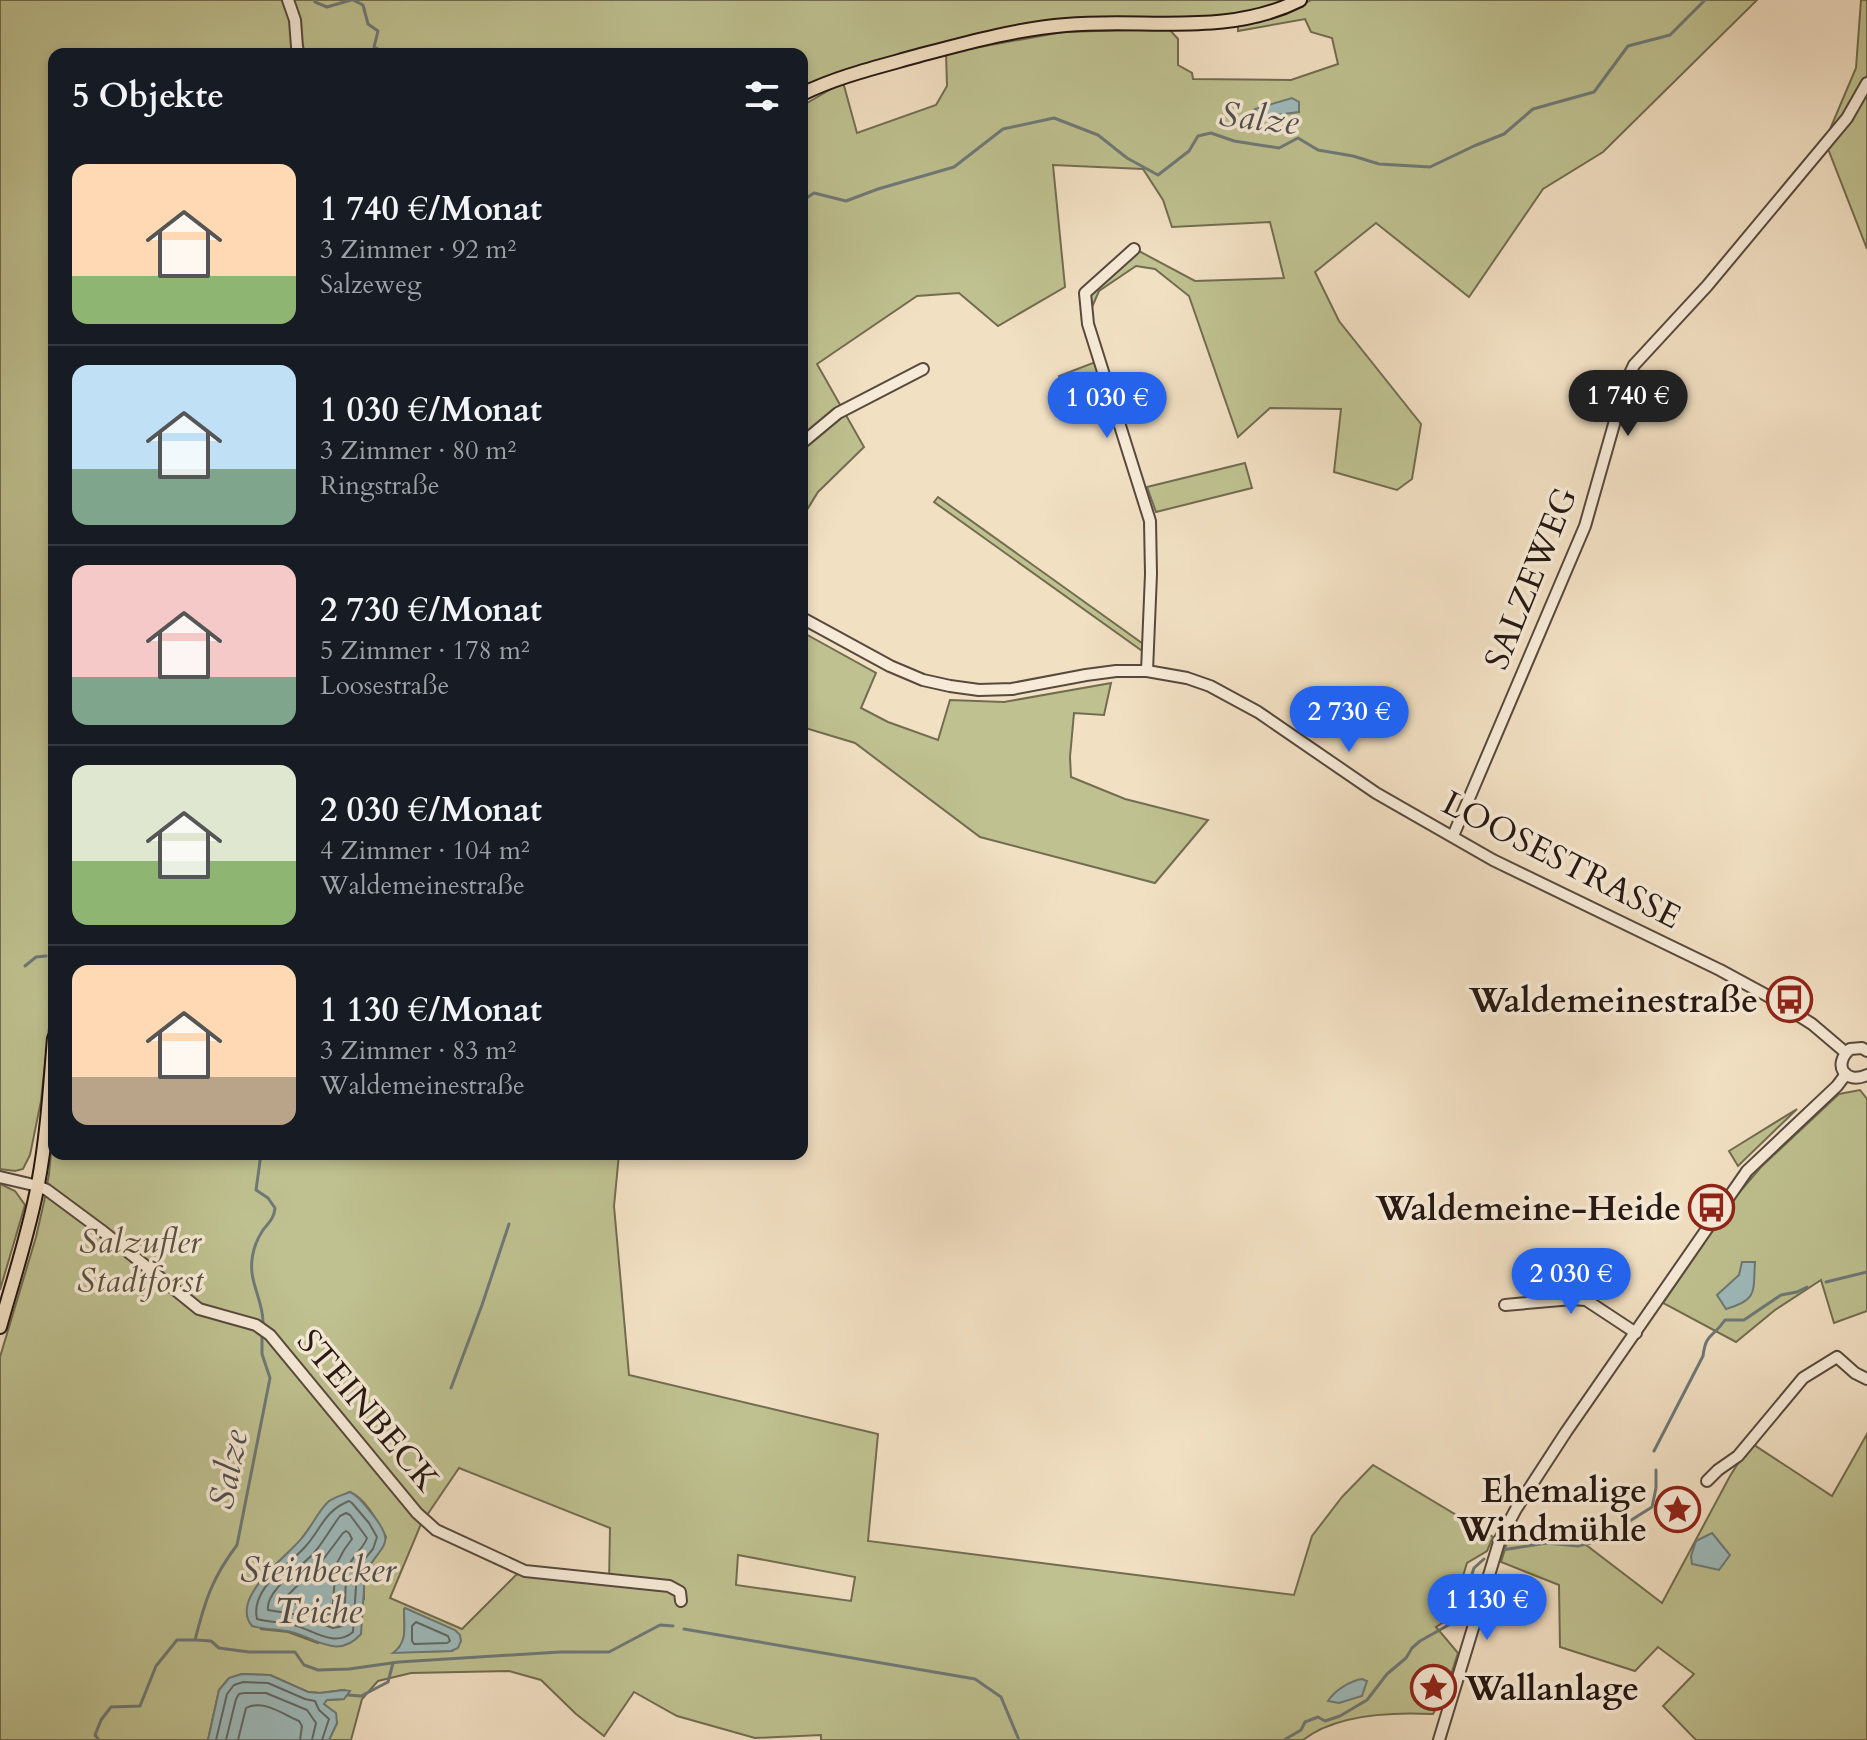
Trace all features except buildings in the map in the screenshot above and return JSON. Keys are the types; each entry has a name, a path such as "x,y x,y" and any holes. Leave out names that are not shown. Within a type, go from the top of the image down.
{"main road":[{"path":"808,91 850,73 1021,31 1068,25 1190,25 1238,20 1272,13 1300,0"},
{"path":"0,1327 38,1186 48,1105"}],"street":[{"path":"288,0 295,20 297,48"},
{"name":"SALZEWEG","path":"1453,836 1585,526 1626,382 1634,365 1707,286 1824,146 1847,118 1867,83"},
{"path":"1134,249 1085,293 1088,324 1150,521 1147,671"},
{"path":"808,438 838,413 923,369"},
{"name":"LOOSESTRASSE","path":"808,621 890,666 923,680 950,686 979,690 1012,689 1116,671 1147,671 1187,678 1210,686 1258,712 1376,793 1506,867 1755,989 1812,1024 1845,1052"},
{"path":"1867,1051 1856,1048 1845,1052 1841,1063 1846,1074 1857,1079 1867,1075"},
{"path":"1439,1740 1500,1539 1516,1509 1747,1171 1846,1074"},
{"path":"0,1177 38,1186"},
{"name":"STEINBECK","path":"38,1186 90,1222 199,1309 256,1325 270,1335 417,1513 436,1530 525,1571 669,1586 680,1592 681,1601"},
{"path":"1505,1305 1586,1300 1636,1333"},
{"path":"1707,1481 1738,1456 1803,1378 1837,1357 1867,1379"}],"green space":[{"name":"Salzufler Stadtforst","path":"0,0 1289,0 1249,13 962,39 843,71 808,87 808,48 48,48 48,1036 41,1101 30,1155 23,1169 0,1169"},
{"path":"1311,0 1757,0 1603,152 1543,189 1469,297 1376,223 1315,272 1339,321 1421,424 1412,479 1397,490 1334,472 1341,409 1270,408 1238,437 1189,296 1155,269 1136,266 1099,291 1089,314 1089,295 1137,250 1195,281 1284,278 1270,222 1172,227 1163,200 1143,169 1053,165 1065,287 998,326 959,293 917,296 817,364 864,447 818,492 808,508 808,102 843,82 857,133 936,105 947,86 946,53 1063,32 1169,29 1178,39 1178,65 1192,73 1193,79 1291,80 1338,64 1332,38 1311,32 1305,19 1238,31 1238,25"},
{"path":"1861,0 1867,0 1867,249 1825,141 1856,68"},
{"path":"1098,361 1112,400 1074,416 1059,376"},
{"path":"1245,463 1252,488 1156,512 1147,487"},
{"path":"938,497 1146,646 1145,653 934,502"},
{"path":"808,635 876,673 861,708 888,722 938,740 950,700 1004,702 1111,683 1104,715 1074,713 1071,777 1125,799 1208,820 1155,883 980,837 855,743 808,729"},
{"path":"1860,1090 1867,1099 1867,1311 1834,1323 1821,1280 1775,1310 1736,1342 1663,1303 1737,1195 1761,1167 1839,1094"},
{"path":"1797,1109 1738,1166 1729,1151"},
{"path":"50,1160 618,1160 614,1206 629,1375 878,1434 868,1541 1294,1595 1312,1536 1342,1497 1373,1465 1493,1537 1487,1551 1467,1563 1450,1618 1436,1627 1458,1653 1445,1693 1433,1714 1365,1716 1331,1725 1303,1740 821,1740 821,1735 755,1738 677,1716 634,1692 604,1736 541,1680 509,1671 411,1673 378,1681 362,1699 351,1740 329,1740 337,1723 323,1704 327,1700 344,1699 344,1690 308,1692 270,1675 242,1674 229,1678 219,1690 208,1740 0,1740 0,1357 44,1202","holes":["459,1468 610,1528 609,1583 518,1573 462,1629 390,1598 421,1524","350,1492 362,1500 386,1537 365,1574 364,1599 318,1643 288,1632 261,1629 260,1580 300,1541 329,1501","738,1555 855,1577 851,1601 736,1585","404,1610 451,1651 395,1652 404,1638"]},
{"name":"Salzufler Stadtforst","path":"0,1184 15,1191 25,1205 0,1290"},
{"path":"1867,1434 1867,1740 1696,1740 1663,1706 1694,1674 1658,1647 1635,1671 1560,1647 1559,1585 1501,1562 1509,1536 1577,1538 1662,1603 1751,1443 1832,1496"}],"water":[{"path":"1292,98 1299,102 1299,112 1260,117 1255,109"},
{"path":"1742,1262 1755,1262 1752,1293 1744,1302 1726,1309 1717,1295 1739,1275"},
{"name":"Steinbecker Teiche","path":"350,1492 361,1500 378,1522 385,1538 365,1574 361,1634 344,1646 335,1646 291,1632 252,1626 247,1615 253,1591 301,1539 327,1503"},
{"path":"1712,1533 1730,1555 1719,1570 1692,1564 1696,1541"},
{"path":"405,1608 455,1630 461,1641 458,1648 451,1651 393,1653 403,1639"},
{"name":"Steinbecker Teiche","path":"242,1674 270,1675 308,1692 350,1691 344,1699 327,1700 324,1704 336,1713 337,1723 329,1740 208,1740 219,1690 229,1678"},
{"path":"1362,1679 1367,1681 1362,1696 1339,1703 1328,1701 1343,1687"}],"waterway":[{"path":"314,0 327,7 351,0"},
{"path":"353,0 363,5 368,24 378,31 376,48"},
{"name":"Salze","path":"808,197 814,193 846,201 954,167 1003,129 1054,118 1098,135 1127,158 1158,175 1189,151 1198,136 1211,133 1234,141 1279,148 1298,138 1318,150 1379,164 1430,167 1504,134 1533,109 1594,92 1628,46 1670,35 1705,0"},
{"path":"25,966 36,957 46,956"},
{"name":"Salze","path":"260,1160 256,1190 268,1198 275,1208 257,1241 252,1260 263,1324"},
{"path":"451,1388 509,1224"},
{"path":"1826,1282 1867,1272"},
{"path":"1654,1451 1703,1356 1708,1339 1725,1320 1744,1320 1781,1295 1807,1287"},
{"name":"Salze","path":"99,1740 95,1735 111,1707 140,1706 156,1666 177,1640 195,1640 210,1590 237,1545 270,1378 262,1354 262,1332"},
{"path":"1502,1550 1547,1543 1578,1546 1598,1541 1652,1507 1656,1470"},
{"path":"1284,1740 1301,1730 1305,1722 1318,1717 1325,1721 1340,1716 1367,1700 1412,1648 1454,1622 1474,1568 1484,1559"},
{"path":"196,1640 211,1641 219,1648 249,1652 295,1652 304,1665 318,1670 560,1652 609,1652 660,1625 673,1626"},
{"path":"684,1629 975,1679 1001,1697 1019,1740"},
{"path":"348,1695 361,1696 388,1682 393,1663"}],"place":[{"name":"Waldemeinestraße","path":"1789,1000"},
{"name":"Waldemeine-Heide","path":"1712,1208"},
{"name":"Ehemalige Windmühle","path":"1678,1510"},
{"name":"Wallanlage","path":"1434,1688"}]}
